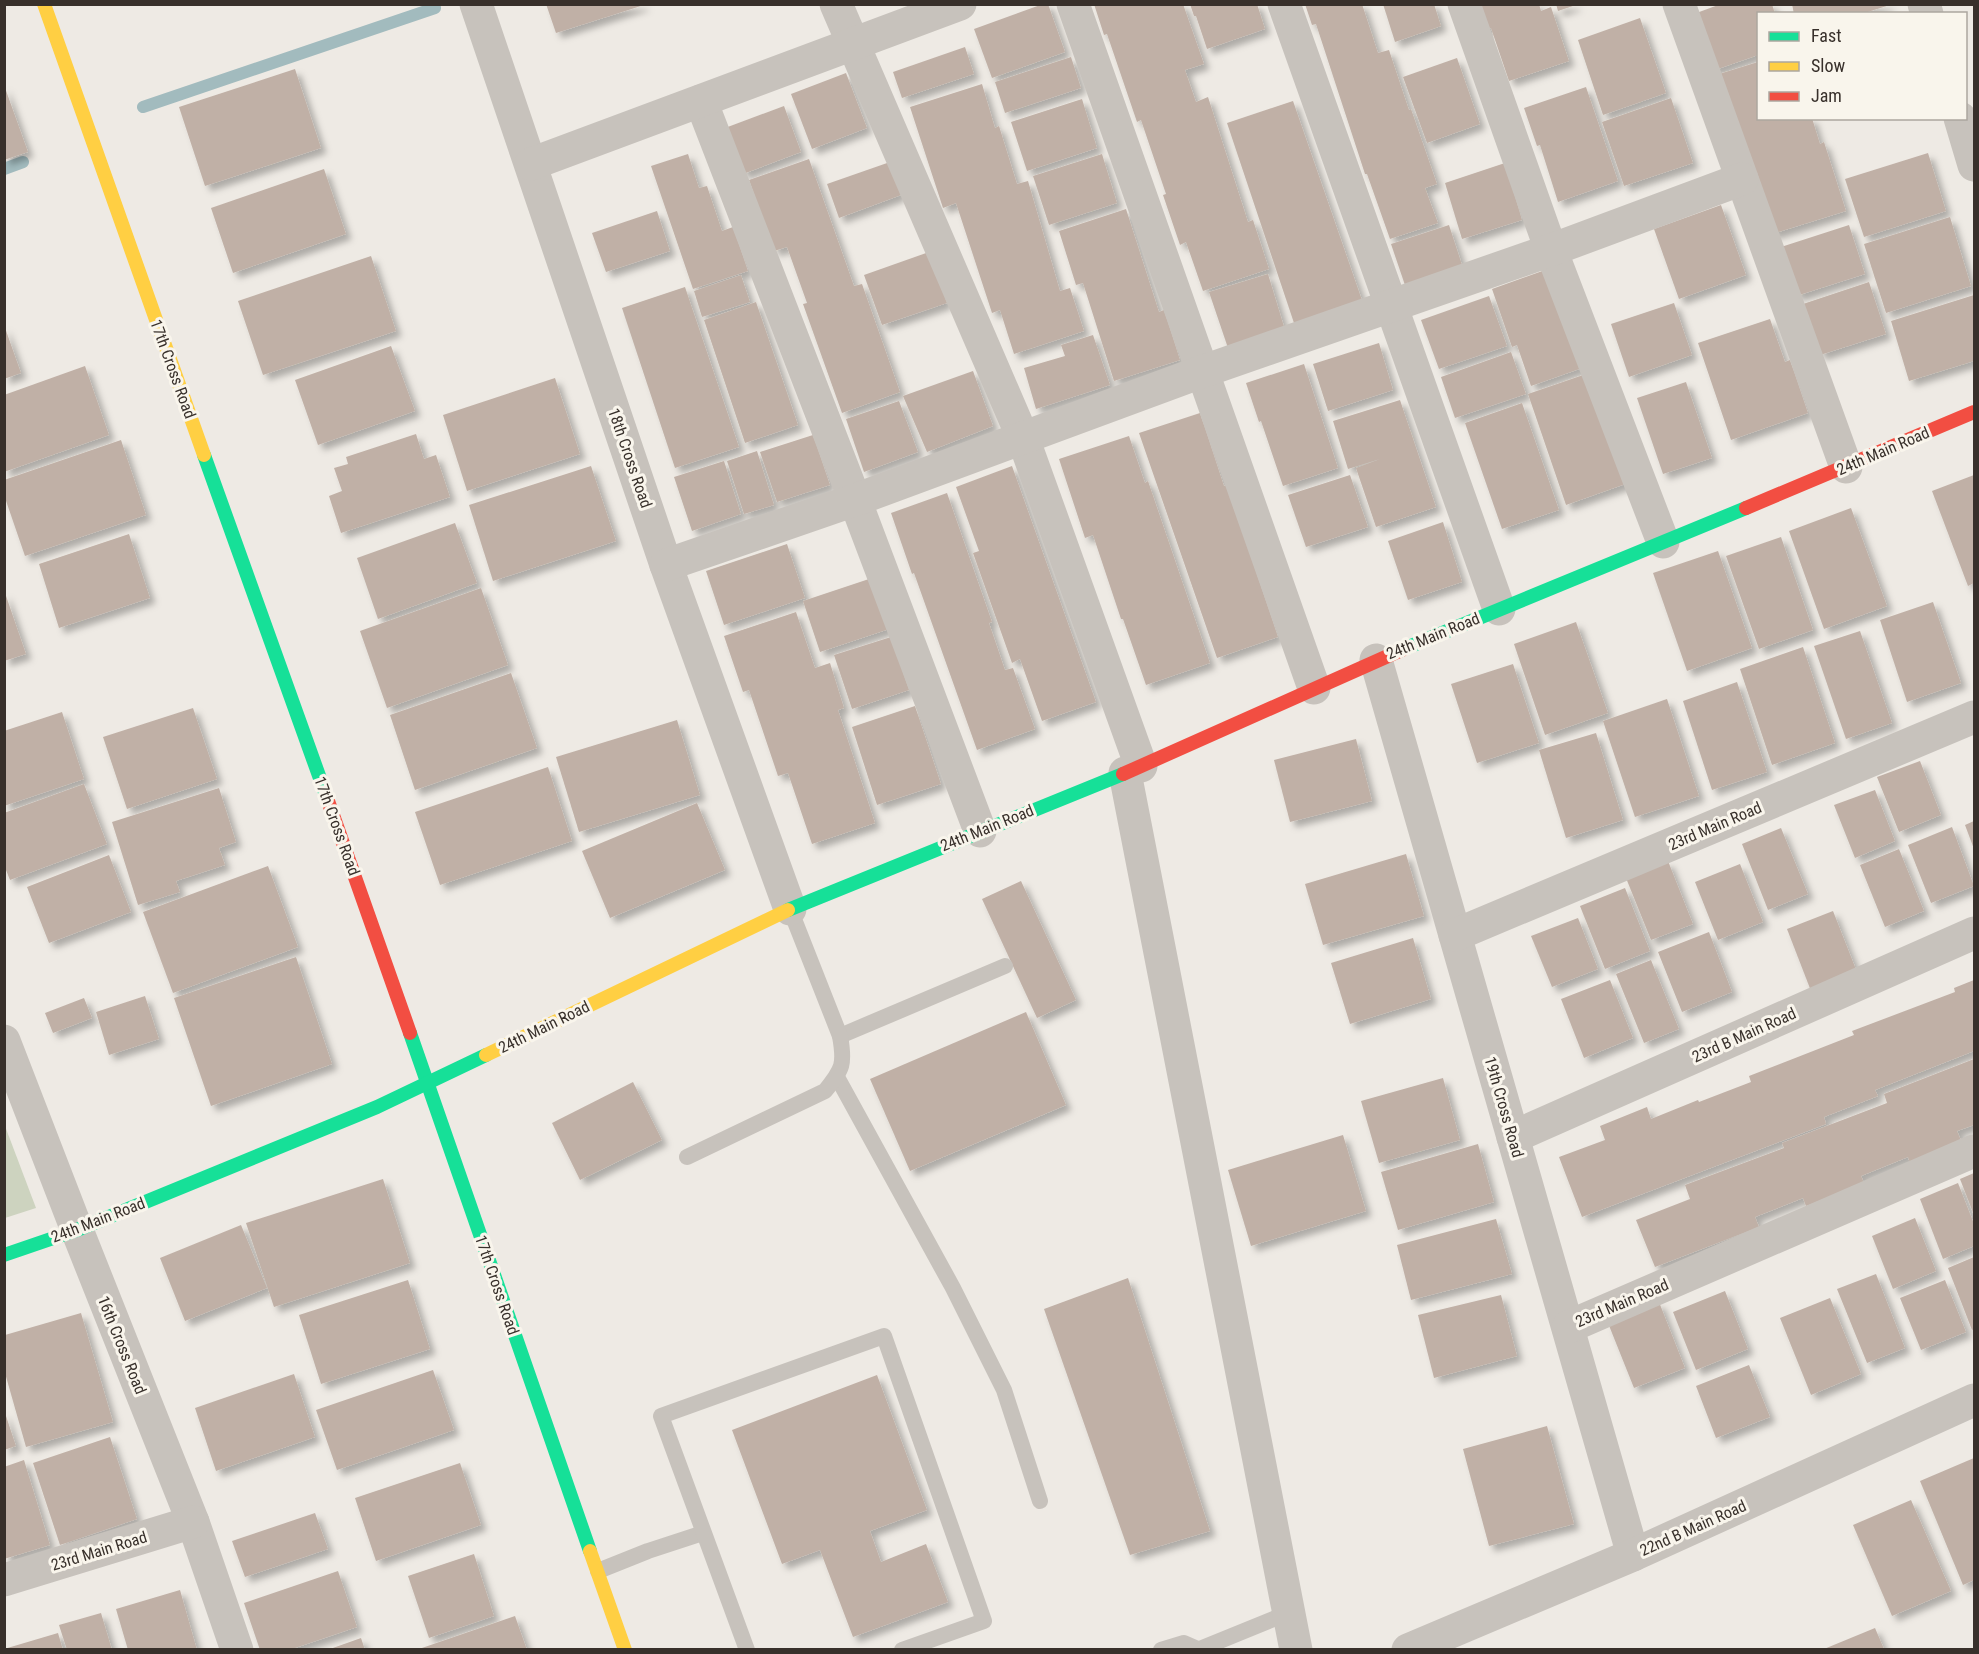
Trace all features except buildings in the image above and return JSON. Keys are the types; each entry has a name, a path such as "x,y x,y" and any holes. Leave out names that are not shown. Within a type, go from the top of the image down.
{"street":[{"name":"17th Cross Road","path":"44,4 625,1650"},
{"name":"18th Cross Road","path":"476,4 666,565 790,909"},
{"path":"836,4 1023,438 1133,770 1296,1650"},
{"path":"531,164 960,4"},
{"path":"1072,4 1314,688"},
{"path":"1284,4 1499,609"},
{"path":"1464,4 1551,250 1664,542"},
{"path":"1679,4 1846,467"},
{"path":"701,101 980,831"},
{"path":"1961,120 1974,165"},
{"path":"666,565 855,500 1201,372 1551,250 1742,179"},
{"name":"24th Main Road","path":"4,1255 77,1230 377,1107 790,909 1133,770 1376,660 1974,412"},
{"name":"19th Cross Road","path":"1376,660 1634,1555"},
{"name":"23rd Main Road","path":"1455,935 1974,717"},
{"name":"23rd B Main Road","path":"1513,1137 1974,933"},
{"name":"16th Cross Road","path":"4,1041 193,1522 237,1650"},
{"name":"23rd Main Road","path":"1568,1327 1974,1151"},
{"name":"22nd B Main Road","path":"1408,1650 1634,1555 1974,1400"},
{"name":"23rd Main Road","path":"4,1580 193,1522"}],"lane":[{"path":"687,1157 825,1091 837,1077 844,1057 840,1036 790,909"},
{"path":"840,1036 1005,966"},
{"path":"837,1077 952,1288 1004,1390 1040,1501"},
{"path":"747,1650 661,1416 884,1336 984,1621 902,1650"},
{"path":"598,1571 703,1533"},
{"path":"1161,1650 1184,1643 1200,1649 1288,1612"}],"green space":[{"path":"5,1126 36,1208 4,1218"}],"waterway":[{"path":"143,107 435,8"},
{"path":"4,169 23,162"}],"traffic: fast":[{"path":"204,455 327,798"},
{"path":"1406,648 1746,508"},
{"path":"788,910 1123,774"},
{"path":"410,1033 590,1551"},
{"path":"4,1255 77,1230 377,1107 486,1055"}],"traffic: slow":[{"path":"44,4 204,455"},
{"path":"486,1055 788,910"},
{"path":"590,1551 625,1650"}],"traffic: jam":[{"path":"1746,508 1974,412"},
{"path":"1123,774 1406,648"},
{"path":"327,798 410,1033"}]}
